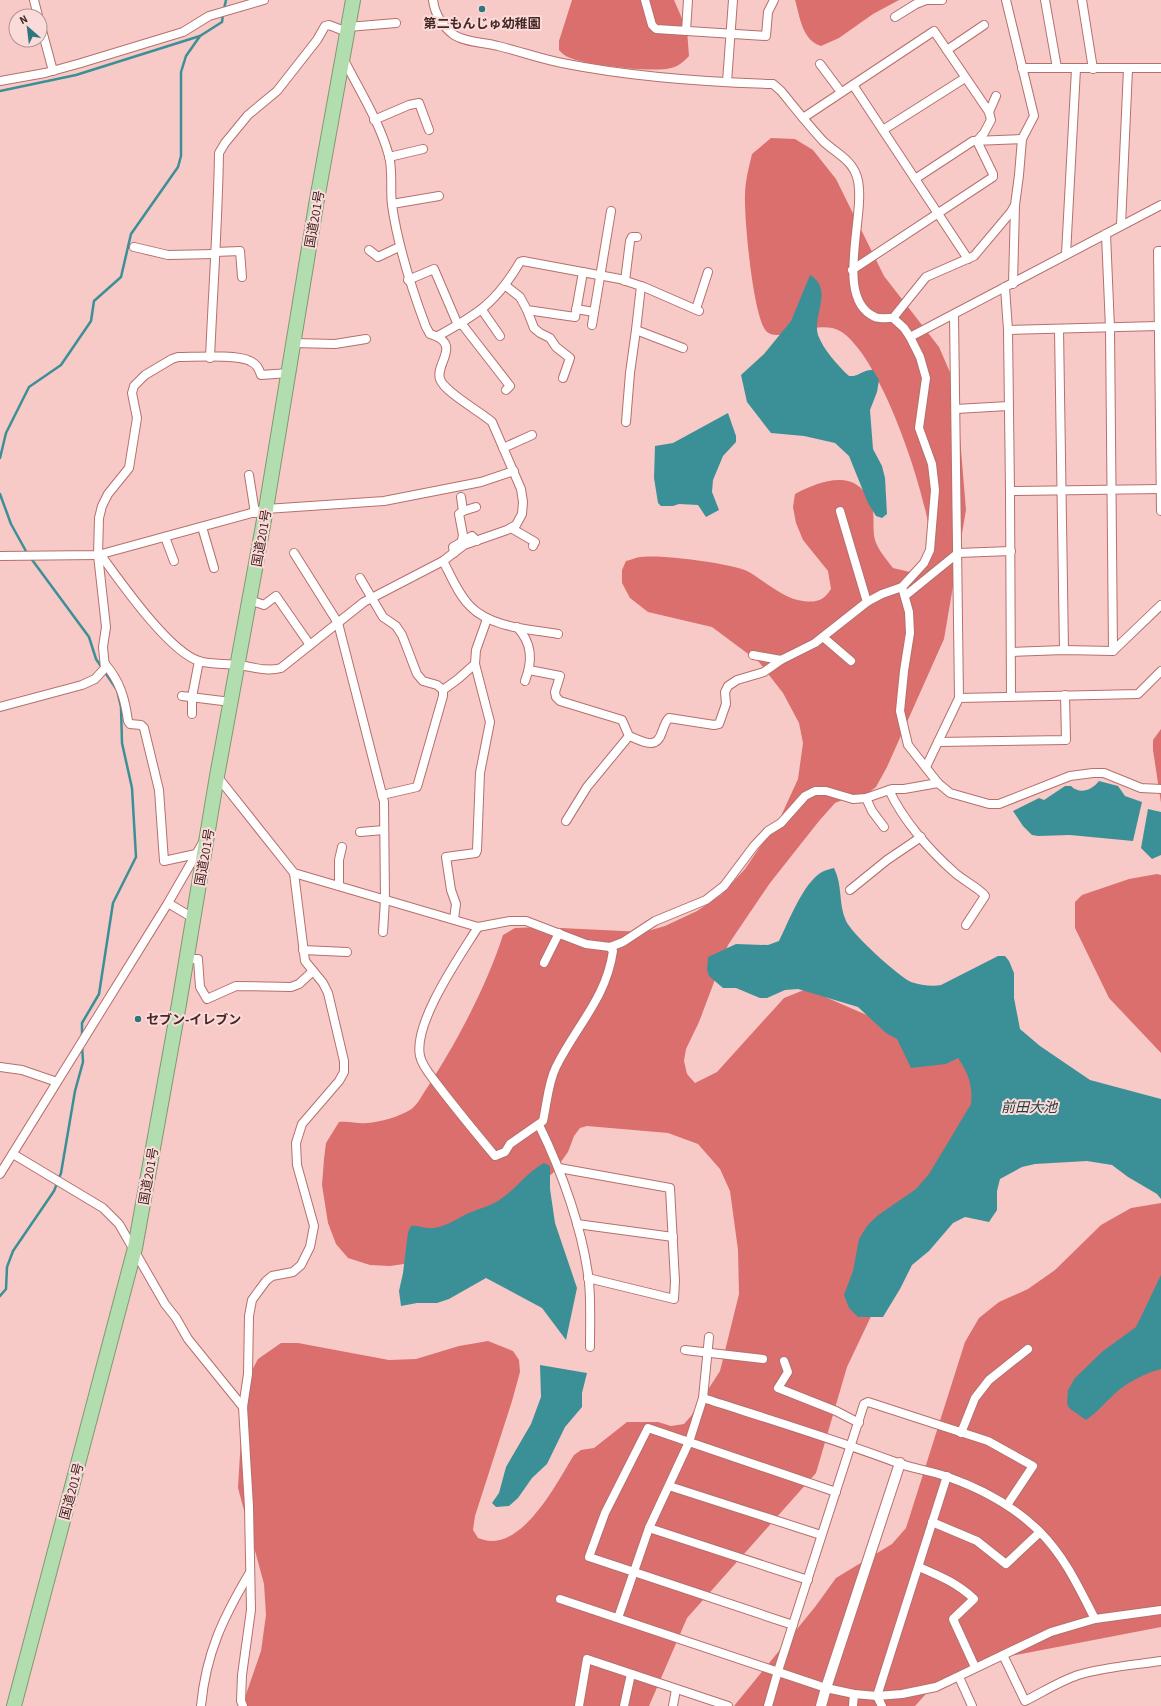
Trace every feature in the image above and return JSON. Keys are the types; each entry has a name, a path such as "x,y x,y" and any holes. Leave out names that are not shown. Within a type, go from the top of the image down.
{"highway":[{"name":"国道201号","path":"14,1706 135,1248 187,958 217,776 250,600 261,511 289,373 316,205 344,60 353,0"}],"street":[{"path":"0,81 52,71 183,32 209,16 264,0"},
{"path":"433,0 435,12 442,24 464,40 491,44 562,63 650,77 773,84 781,91 825,142 850,163 857,176 860,201 852,270 858,299 865,310 876,317 893,318 904,328 920,358 926,378 919,428 932,464 935,490 930,550 924,563 902,587 882,594 868,602 815,643 781,660 764,672 737,680 728,686 725,692 726,704 719,724 714,725 669,718 666,722 660,740 652,744 629,736 622,720 560,701 556,697 555,692 560,676 529,670"},
{"path":"645,0 652,26 656,29 766,36 768,12 774,0"},
{"path":"686,31 688,0"},
{"path":"727,82 733,0"},
{"path":"895,17 921,2 942,0"},
{"path":"1006,0 1034,116 1022,139 1020,175 1014,205 1013,284"},
{"path":"1045,0 1057,68"},
{"path":"1082,0 1093,69"},
{"path":"210,358 215,253 218,231 219,153 225,143 248,115 277,91 317,40 325,26 330,25 348,30 396,23"},
{"path":"947,50 984,25"},
{"path":"803,118 934,31 989,112 991,120 984,133 977,141"},
{"path":"46,48 52,71"},
{"path":"99,554 136,603 171,643 199,661 238,665 271,671 281,668 372,598 443,561 464,545 511,528 516,525 522,514 523,502 514,471 492,422 463,401 441,381 439,374 447,351 445,344 438,336 430,334 426,327 408,280 399,247 392,204 389,157 374,120 344,60"},
{"path":"820,64 841,92"},
{"path":"1022,68 1161,68"},
{"path":"1066,254 1076,69"},
{"path":"1121,225 1128,69"},
{"path":"883,130 965,78"},
{"path":"852,85 968,259"},
{"path":"989,112 996,96"},
{"path":"374,120 409,105 419,103 429,130"},
{"path":"915,179 973,141 1022,139"},
{"path":"852,270 993,177 993,174 977,141"},
{"path":"389,157 423,149"},
{"path":"392,204 439,196"},
{"path":"893,318 926,277 974,256 1011,212 1014,205"},
{"path":"910,337 1161,205"},
{"path":"592,325 611,211"},
{"path":"1106,234 1110,328 1114,651"},
{"path":"625,281 630,241 632,237 637,236"},
{"path":"134,247 168,255 240,251 242,277"},
{"path":"369,250 378,257 399,247"},
{"path":"1161,251 1158,251 1158,326 1161,406 1161,511"},
{"path":"438,336 482,310 506,286 520,262 523,261 625,281 641,286 698,310 708,272"},
{"path":"408,280 434,270 460,324 511,386"},
{"path":"528,310 575,317 583,272"},
{"path":"506,286 520,297 528,310 534,328 550,338 556,347 570,358 563,378"},
{"path":"626,422 630,373 641,286"},
{"path":"1005,287 1008,330 1012,652 1011,696"},
{"path":"576,309 594,312"},
{"path":"482,310 500,336"},
{"path":"926,767 959,698 954,315"},
{"path":"1008,330 1158,326"},
{"path":"1059,328 1064,650"},
{"path":"636,330 683,348"},
{"path":"294,343 335,344 366,339"},
{"path":"0,706 82,685 95,679 104,668 103,647 106,627 99,554 99,518 102,506 108,494 129,468 137,418 132,393 134,386 145,375 178,357 238,357 250,360 257,366 261,375 289,373"},
{"path":"956,408 1008,406"},
{"path":"503,448 532,435"},
{"path":"0,556 99,554 202,528 261,511 384,501 481,482 514,471"},
{"path":"249,475 261,511"},
{"path":"1010,491 1160,489"},
{"path":"461,497 463,511"},
{"path":"462,540 463,534 459,514 463,511 476,507"},
{"path":"840,511 868,602"},
{"path":"202,528 214,568"},
{"path":"511,528 535,542 533,546"},
{"path":"454,553 453,547 462,540 472,536 477,541"},
{"path":"165,537 174,561"},
{"path":"905,596 958,553 1011,551"},
{"path":"294,554 338,623 382,795 385,900 383,932"},
{"path":"443,561 462,596 471,607 488,618 517,627 558,634"},
{"path":"360,578 383,617 396,626 402,635 417,674 423,681 437,685 443,690"},
{"path":"902,587 909,612 910,633 900,711 908,745 938,783 950,793 989,804 999,804 1070,776 1093,773 1104,773 1141,788 1161,789"},
{"path":"250,600 264,605 276,596 310,645"},
{"path":"1012,652 1064,650 1114,651 1161,605"},
{"path":"454,919 456,904 451,890 446,857 472,854 476,853 477,850 480,773 490,722 475,664 476,650 488,618"},
{"path":"517,627 525,636 529,644 529,670 525,681"},
{"path":"823,637 851,661"},
{"path":"753,655 781,660"},
{"path":"192,714 192,697 199,661"},
{"path":"443,690 475,664"},
{"path":"104,668 116,678 124,694 128,721 130,724 142,725 144,728 158,790 164,861 196,854"},
{"path":"959,698 1138,694 1161,671"},
{"path":"382,795 413,789 419,783 443,696 443,690"},
{"path":"938,742 1066,740 1065,695"},
{"path":"182,696 231,702"},
{"path":"566,820 587,787 629,736"},
{"path":"217,776 294,873 305,961 323,983 328,993 344,1061 344,1072 339,1081 302,1124 296,1143 297,1165 314,1226 310,1247 301,1265 293,1272 272,1276 266,1281 252,1300 249,1316 248,1374 243,1407 249,1507 251,1610 242,1675 241,1701 243,1706"},
{"path":"294,873 478,927 510,920 526,921 586,944 610,947 623,942 655,921 706,900 724,886 754,846 768,831 781,823 805,796 815,791 826,791 853,799 866,798 889,790 938,783"},
{"path":"889,790 894,800 922,837 963,881 983,892 985,896 983,902 966,925"},
{"path":"866,798 872,811 884,827"},
{"path":"360,832 384,830"},
{"path":"0,1174 168,903 208,833"},
{"path":"850,890 887,860 922,837"},
{"path":"339,886 339,860 342,847"},
{"path":"168,903 193,918"},
{"path":"478,927 439,991 424,1024 420,1038 420,1056 426,1069 445,1095 495,1156 505,1152 510,1144 543,1121 550,1086 556,1066 605,985 613,952 610,947"},
{"path":"544,964 559,933"},
{"path":"303,950 347,952"},
{"path":"187,958 198,960 200,986 207,999 240,986 291,987 299,984 313,971"},
{"path":"0,1067 22,1070 57,1082"},
{"path":"539,1125 559,1168 585,1254 588,1278 590,1347"},
{"path":"12,1154 103,1208 119,1224 135,1248 165,1304 176,1318 188,1339 243,1407"},
{"path":"559,1168 670,1188 675,1281 674,1299 588,1278"},
{"path":"576,1224 673,1237"},
{"path":"618,1618 649,1528 689,1442 703,1398 709,1337"},
{"path":"961,1433 975,1398 989,1380 1028,1349"},
{"path":"685,1350 764,1359"},
{"path":"784,1362 788,1372 778,1388 836,1412 858,1423"},
{"path":"703,1398 852,1445 900,1463 946,1476 978,1489 1006,1505 1040,1532 1053,1546 1069,1568 1095,1619"},
{"path":"768,1706 821,1535 852,1445 864,1404 868,1402 988,1442 1033,1466 1006,1505"},
{"path":"793,1625 589,1557 605,1512 648,1428 836,1492"},
{"path":"821,1706 900,1463"},
{"path":"882,1706 877,1696 919,1567 946,1476"},
{"path":"669,1486 821,1535"},
{"path":"932,1522 977,1542 1006,1564 1040,1532"},
{"path":"649,1528 808,1580"},
{"path":"919,1567 946,1578 962,1588 974,1599 953,1619 975,1666"},
{"path":"201,1706 203,1679 213,1645 229,1608 250,1573"},
{"path":"560,1599 826,1688 854,1694 877,1696 902,1694 936,1687 959,1677 975,1666 1003,1655 1051,1632 1095,1619 1161,1610"},
{"path":"1003,1655 1026,1701 1078,1675 1161,1661"},
{"path":"579,1706 587,1659 724,1705"},
{"path":"624,1706 630,1674"},
{"path":"959,1677 972,1706"},
{"path":"673,1706 676,1689"},
{"path":"854,1694 854,1706"}],"shaded area":[{"path":"572,0 674,0 687,30 689,56 681,64 674,67 650,70 601,65 566,56 559,50 559,41"},
{"path":"795,0 899,0 873,14 839,38 821,46 810,39 806,33 800,20"},
{"path":"771,138 795,139 813,150 836,179 884,276 939,347 959,393 959,426 966,510 944,639 887,767 876,787 864,796 852,796 835,803 770,883 728,945 699,1022 686,1049 684,1061 687,1074 695,1083 717,1072 784,998 804,990 823,996 947,1050 966,1063 983,1080 847,1367 816,1473 687,1618 649,1706 242,1706 261,1651 266,1615 264,1584 238,1488 243,1403 251,1372 258,1359 281,1343 298,1343 389,1360 416,1359 459,1346 488,1341 513,1351 519,1360 520,1372 475,1516 473,1530 478,1538 491,1541 504,1538 517,1531 529,1521 550,1494 574,1455 581,1450 594,1448 627,1422 658,1422 671,1426 684,1424 691,1416 720,1371 739,1294 738,1250 730,1191 720,1169 698,1144 668,1133 587,1126 580,1128 574,1136 568,1152 553,1173 515,1201 411,1263 390,1266 370,1265 348,1258 336,1244 328,1223 322,1185 326,1143 339,1122 364,1123 384,1120 405,1113 413,1108 417,1103 449,1053 470,1014 480,994 503,935 515,928 540,927 644,932 665,926 697,911 721,895 745,869 781,816 798,779 803,743 799,723 783,693 759,662 712,627 648,612 630,598 622,583 622,570 626,561 639,557 650,556 694,560 726,565 747,571 781,593 796,600 808,602 820,600 826,596 831,589 828,571 803,540 796,523 793,507 795,494 816,484 838,480 849,481 858,486 866,494 873,510 876,544 893,568 910,572 926,562 931,542 928,520 911,461 886,396 871,367 856,345 840,331 831,328 821,327 781,335 773,335 767,332 762,324 750,267 746,224 745,190 752,154"},
{"path":"1161,729 1161,803 1153,750 1153,740"},
{"path":"1157,874 1161,875 1161,1053 1109,998 1075,928 1075,902 1082,895 1129,879"},
{"path":"1161,1203 1161,1627 1000,1658 934,1685 915,1706 734,1706 815,1607 836,1578 892,1544 906,1528 965,1342 979,1318 999,1302 1028,1289 1055,1270 1101,1225 1131,1208"}],"water":[{"path":"810,275 817,281 821,288 821,303 817,328 818,335 823,346 849,376 873,370 879,380 877,392 870,410 873,449 882,466 885,478 887,514 882,518 876,516 868,503 849,456 835,443 804,436 771,433 747,402 741,375 764,354 791,321"},
{"path":"728,413 736,436 736,442 723,456 713,480 712,492 719,510 706,517 698,505 679,504 673,506 661,506 658,503 654,478 655,446 673,443"},
{"path":"1099,781 1118,786 1125,796 1142,802 1133,841 1070,835 1032,835 1023,826 1013,811 1039,798 1044,800 1065,786 1071,786 1074,789 1082,791 1093,787"},
{"path":"1148,809 1161,812 1161,855 1152,859 1141,848"},
{"name":"前田大池","path":"834,868 839,881 842,908 846,921 866,944 905,978 911,982 922,985 941,985 998,956 1005,956 1014,973 1014,998 1020,1029 1040,1046 1090,1080 1161,1099 1161,1199 1157,1194 1128,1177 1112,1165 1087,1161 1035,1164 1022,1167 1000,1179 997,1191 997,1210 989,1222 965,1217 953,1223 929,1251 912,1265 900,1289 883,1317 858,1317 849,1308 844,1295 853,1271 859,1239 867,1226 877,1216 916,1189 929,1174 971,1104 970,1085 965,1069 958,1058 946,1064 911,1068 897,1039 886,1033 858,1007 798,989 785,990 767,998 760,998 736,988 723,988 709,976 707,970 708,957 736,944 768,945 779,941 797,903 815,877 826,870"},
{"path":"544,1163 550,1166 550,1189 555,1223 577,1288 566,1340 542,1308 486,1278 449,1299 437,1303 417,1303 401,1306 399,1291 403,1273 408,1232 411,1226 435,1228 492,1204 507,1194 532,1171"},
{"path":"1161,1275 1161,1369 1133,1380 1086,1420 1069,1408 1067,1403 1068,1390 1075,1378 1103,1351 1136,1327"},
{"path":"540,1365 587,1373 582,1393 582,1407 565,1427 547,1464 532,1478 518,1498 509,1506 496,1507 492,1503 499,1493 506,1467 531,1424 541,1397"}],"waterway":[{"path":"224,9 226,0"},
{"path":"0,91 76,75 200,36 222,22 223,14"},
{"path":"0,458 6,433 29,387 61,365 91,321 94,301 121,277 131,234 178,167 181,156 181,72 186,56 200,36"},
{"path":"0,494 11,524 27,553"},
{"path":"30,557 89,637 96,659 117,690 121,707 122,743 132,788 136,857 113,903 99,994 82,1023 82,1037"},
{"path":"0,1296 6,1289 7,1267 13,1251 54,1191 61,1173 75,1091 83,1062 82,1046"}],"place":[{"name":"第二もんじゅ幼稚園","path":"482,9"},
{"name":"セブン-イレブン","path":"138,1019"}]}
